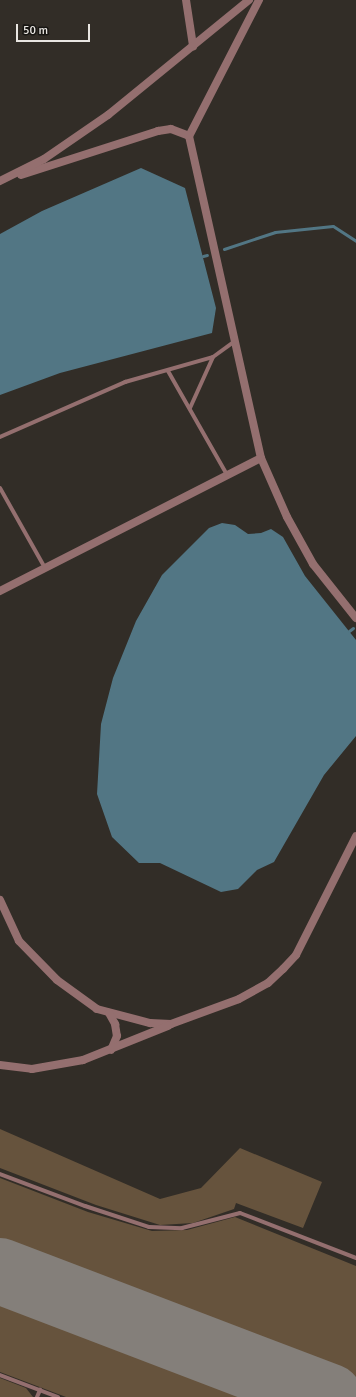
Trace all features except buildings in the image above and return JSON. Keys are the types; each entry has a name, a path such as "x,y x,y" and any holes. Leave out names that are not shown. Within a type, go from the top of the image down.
{"street":[{"path":"186,0 193,46"},
{"path":"0,181 44,159 108,115 249,0"},
{"path":"259,0 189,136 261,458 287,517 313,564 356,618"},
{"path":"0,181 158,131 171,129 189,136"},
{"path":"0,591 261,458"},
{"path":"0,1065 32,1069 83,1060 111,1050 171,1024 239,999 268,983 296,955 356,836"},
{"path":"0,900 18,941 57,980 97,1009 150,1023 171,1024"},
{"path":"109,1013 115,1024 118,1036 111,1050"}],"lane":[{"path":"0,437 125,382 213,357 235,340"},
{"path":"190,408 213,357"},
{"path":"168,371 227,475"},
{"path":"0,488 45,568"},
{"path":"0,1174 85,1206 149,1227 182,1228 240,1213 356,1258"},
{"path":"0,1375 58,1397"},
{"path":"37,1397 40,1390"}],"shaded area":[{"path":"0,1129 160,1199 201,1188 240,1148 322,1182 303,1228 236,1203 234,1209 193,1223 160,1225 96,1205 0,1168"},
{"path":"0,1178 88,1212 152,1231 187,1230 235,1217 356,1266 356,1383 0,1247"},
{"path":"0,1296 265,1397 66,1397 0,1372"},
{"path":"0,1378 26,1388 33,1397 0,1397"}],"water":[{"path":"141,168 185,188 216,308 212,333 60,373 0,395 0,234 42,211"},
{"path":"222,523 235,525 248,534 261,533 271,529 283,537 305,576 356,640 356,736 324,775 274,862 257,870 238,889 221,892 160,863 139,863 112,837 97,794 101,724 113,678 136,621 162,575 209,528"}],"waterway":[{"path":"224,249 275,232 333,226 356,241"},
{"path":"203,256 207,255"},
{"path":"349,631 353,628"}],"runway":[{"path":"0,1271 330,1397"}]}
